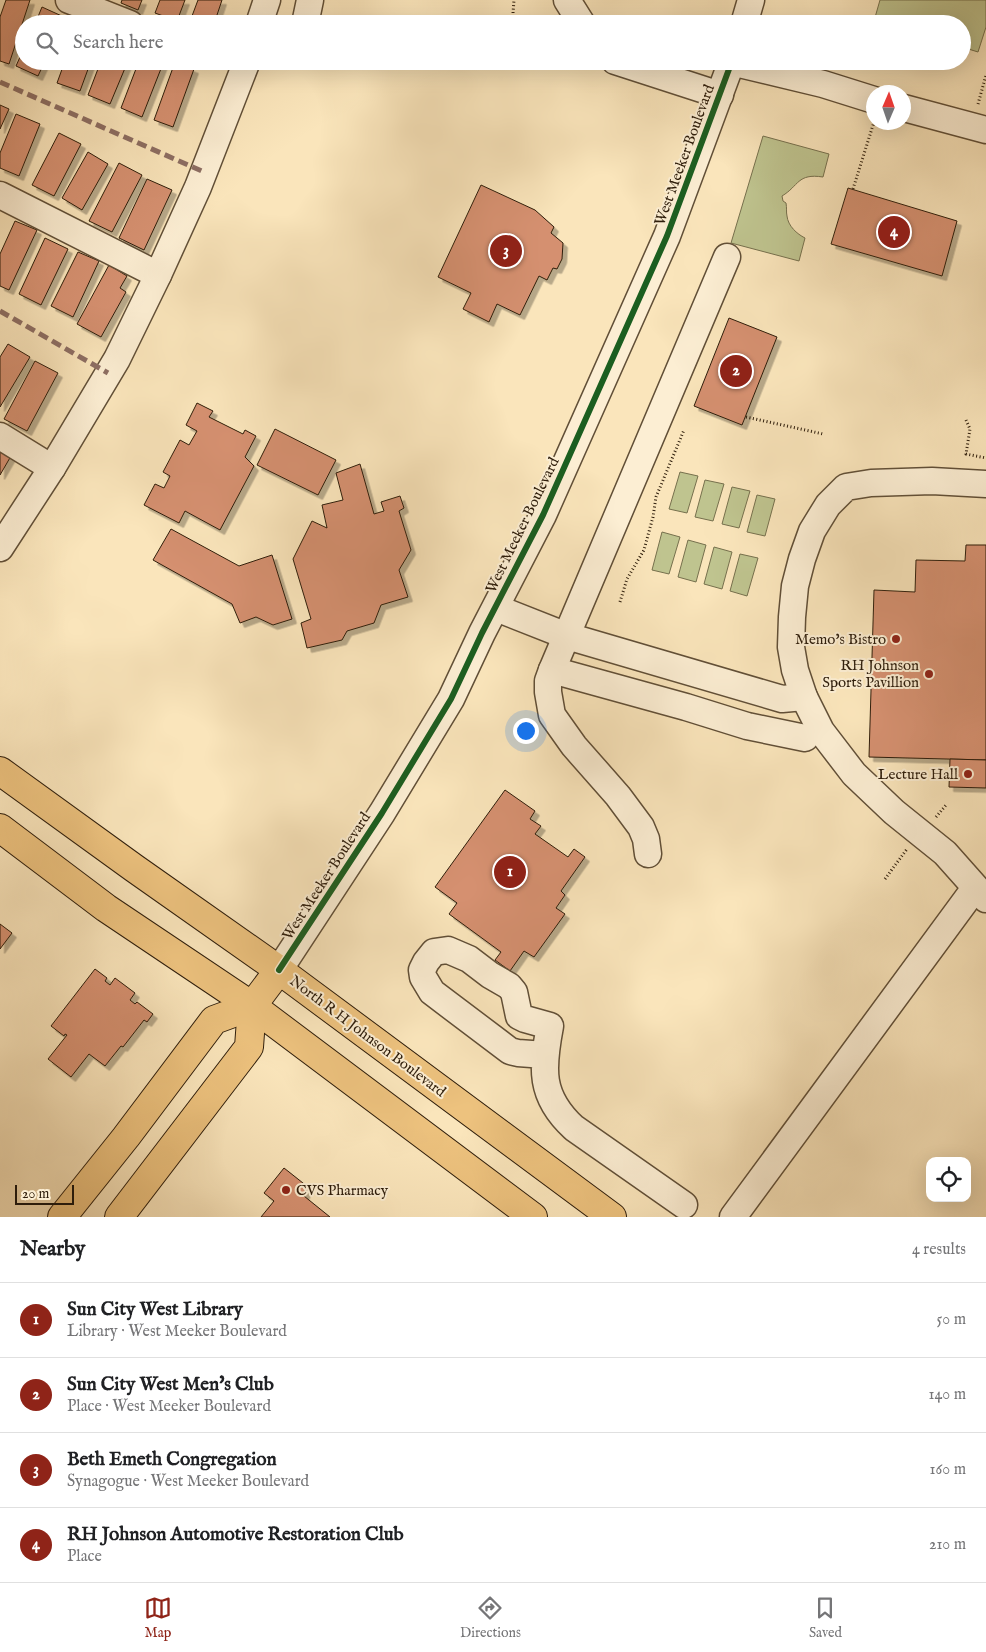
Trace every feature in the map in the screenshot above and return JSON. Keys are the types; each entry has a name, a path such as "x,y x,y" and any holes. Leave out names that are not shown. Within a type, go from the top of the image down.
{"main road":[{"name":"North R H Johnson Boulevard","path":"0,770 279,970 612,1217"},
{"path":"0,828 106,908 252,1006 533,1217"},
{"name":"West Meeker Boulevard","path":"252,1006 279,970"},
{"path":"62,1217 126,1137 214,1020 252,1006"},
{"path":"119,1217 249,1047 252,1006"}],"street":[{"path":"69,0 107,15"},
{"path":"262,15 267,0"},
{"path":"307,15 310,0"},
{"path":"567,0 576,15"},
{"path":"747,15 751,0"},
{"path":"0,548 52,468 117,359 198,187 237,70"},
{"path":"643,70 720,95"},
{"name":"West Meeker Boulevard","path":"279,970 382,813 451,699 482,633 543,514 667,236 729,70"},
{"path":"765,70 823,84 866,97"},
{"path":"911,110 986,130"},
{"path":"0,194 158,275"},
{"path":"648,854 646,839 641,827 618,796 574,746 552,715 548,681 727,257"},
{"path":"0,436 52,468"},
{"path":"733,1217 980,893 945,853 894,812 854,774 821,731 804,696 795,670 791,647 794,594 802,559 812,532 828,506 846,487 871,483 932,481 986,484"},
{"path":"496,608 567,636 782,699 804,696"},
{"path":"552,670 677,704 747,726 805,738"},
{"path":"545,1055 510,1051 432,992 423,976 422,970 434,952 448,950 469,959 490,975 509,986 514,992 519,1016 550,1026 545,1055 545,1072 550,1094 562,1117 574,1128 684,1205"}],"path":[{"path":"513,13 514,0"},
{"path":"853,189 871,130"},
{"path":"746,417 823,434"},
{"path":"966,420 970,429 966,454 986,458"},
{"path":"620,602 627,579 644,550 656,497 684,430"}],"green space":[{"path":"880,0 986,0 986,27 978,52 971,50 971,15 876,15"},
{"path":"763,136 829,154 823,177 814,176 803,179 782,196 783,201 786,203 789,223 796,232 805,238 799,261 731,243"},
{"path":"680,472 698,476 687,513 669,509"},
{"path":"705,480 724,484 713,521 695,517"},
{"path":"732,487 750,491 739,528 722,524"},
{"path":"757,495 775,499 765,536 747,532"},
{"path":"662,532 680,537 669,574 652,570"},
{"path":"688,540 706,545 696,582 678,577"},
{"path":"714,547 732,552 722,589 704,584"},
{"path":"740,554 758,558 747,596 730,591"}],"building":[{"path":"6,0 30,0 25,15 15,15 15,46 9,64 0,61 0,17"},
{"path":"122,0 142,0 138,10 121,3"},
{"path":"160,0 185,0 179,15 160,15 155,13"},
{"path":"198,0 222,0 217,15 192,15"},
{"path":"42,7 60,15 39,15"},
{"path":"25,70 41,70 38,76"},
{"path":"62,70 88,70 80,91 57,83"},
{"path":"98,70 124,70 110,104 88,95"},
{"path":"136,70 160,70 142,117 121,108"},
{"path":"172,70 194,70 173,127 154,120"},
{"path":"0,105 9,109 0,129"},
{"path":"16,114 40,124 19,176 0,168 0,153"},
{"path":"59,133 81,144 54,196 32,185"},
{"path":"88,152 108,164 82,210 62,198"},
{"path":"119,163 142,175 112,232 89,221"},
{"path":"147,179 172,190 144,250 119,238"},
{"path":"481,185 535,210 554,227 551,233 563,243 562,259 557,269 553,268 547,280 539,276 520,315 497,304 489,322 463,309 471,293 438,277"},
{"path":"848,188 957,221 942,276 831,244"},
{"path":"15,221 37,230 9,290 0,286 0,254"},
{"path":"45,238 68,249 41,305 19,294"},
{"path":"78,252 99,261 73,317 51,306"},
{"path":"109,265 127,276 120,288 126,292 101,337 77,324"},
{"path":"729,318 777,337 742,425 694,406"},
{"path":"8,344 30,357 0,407 0,357"},
{"path":"35,361 58,373 27,431 4,419"},
{"path":"197,403 213,411 209,417 243,434 245,430 256,436 245,457 254,466 220,530 185,511 179,523 144,505 155,484 164,488 170,476 163,472 180,440 189,445 197,431 186,425"},
{"path":"275,429 336,460 318,495 257,465"},
{"path":"0,450 11,456 0,475"},
{"path":"360,464 374,514 384,511 381,502 400,496 404,508 399,511 411,550 399,570 408,597 381,605 374,623 347,631 342,640 307,648 301,623 311,619 293,559 312,521 327,528 322,505 343,500 336,473"},
{"path":"171,529 239,566 272,555 292,619 273,625 256,617 240,623 232,604 153,560"},
{"name":"RH Johnson Sports Pavillion","path":"966,545 986,545 986,760 869,757 874,590 915,592 916,560 965,561"},
{"name":"Lecture Hall","path":"950,759 986,760 986,788 949,787"},
{"path":"505,790 535,811 530,819 541,826 535,834 568,857 574,849 585,857 561,891 565,895 556,908 565,914 534,957 524,951 510,971 495,960 501,952 449,914 457,903 435,887"},
{"path":"0,924 12,933 0,949"},
{"path":"95,969 107,978 105,981 110,985 115,978 135,993 130,1000 135,1004 137,1002 153,1014 147,1022 144,1020 105,1066 89,1054 71,1077 48,1059 67,1035 65,1034 64,1036 51,1026"},
{"name":"CVS Pharmacy","path":"284,1168 308,1187 304,1196 330,1217 261,1217 274,1201 264,1193"}],"marked path":[{"path":"0,82 204,172"},
{"path":"0,311 108,373"}],"cycle path":[{"path":"279,970 382,813 451,699 482,633 543,515 667,236 729,70"}],"place":[{"name":"RH Johnson Automotive Restoration Club","path":"894,232"},
{"name":"Beth Emeth Congregation","path":"506,251"},
{"name":"Sun City West Men's Club","path":"736,371"},
{"name":"Memo's Bistro","path":"896,639"},
{"name":"RH Johnson Sports Pavillion","path":"929,674"},
{"name":"Lecture Hall","path":"968,774"},
{"name":"Sun City West Library","path":"510,872"},
{"name":"CVS Pharmacy","path":"286,1190"}]}
